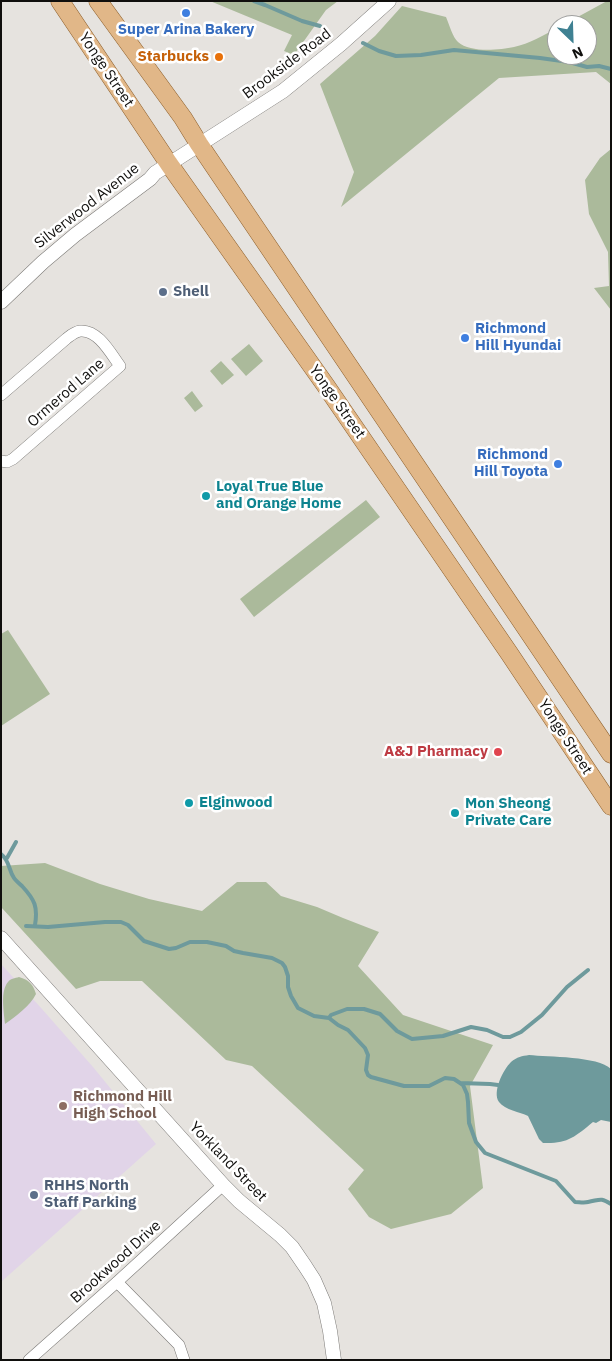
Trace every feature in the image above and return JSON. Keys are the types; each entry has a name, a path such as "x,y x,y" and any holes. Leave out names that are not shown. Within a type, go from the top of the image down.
{"main road":[{"name":"Yonge Street","path":"60,1 169,164 342,409 611,806"},
{"name":"Yonge Street","path":"98,1 183,118 611,754"}],"street":[{"name":"Brookside Road","path":"199,144 283,92 389,1"},
{"name":"Silverwood Avenue","path":"1,302 75,235 155,173 199,144"},
{"name":"Ormerod Lane","path":"1,395 66,339 80,331 88,331 99,339 120,366 13,459 6,462 1,461"},
{"name":"Yorkland Street","path":"1,938 223,1185 292,1247 314,1280 324,1303 334,1360"},
{"name":"Brookwood Drive","path":"28,1360 223,1185"},
{"path":"117,1282 178,1345 184,1360"}],"shaded area":[{"name":"Richmond Hill High School","path":"1,964 93,1067 156,1144 1,1282"}],"green space":[{"path":"210,1 338,1 326,10 294,55 284,51 292,35"},
{"path":"607,1 611,1 611,84 596,72 499,78 341,207 354,172 320,84 375,36 402,6 446,17 456,40 470,48 493,50 520,46 547,33 547,65 597,65 597,15 581,15"},
{"path":"611,149 611,310 594,288 609,286 608,252 589,214 585,180 600,158"},
{"path":"249,344 263,361 246,376 231,359"},
{"path":"221,361 234,375 222,385 210,371"},
{"path":"192,391 203,406 195,412 184,398"},
{"path":"366,500 380,517 254,617 240,599"},
{"path":"8,630 50,694 1,726 1,634"},
{"path":"45,863 100,884 149,899 202,911 237,882 266,882 281,896 317,907 379,932 358,966 403,1015 493,1045 470,1086 483,1188 451,1214 391,1229 369,1217 348,1189 364,1170 252,1066 226,1060 142,981 100,981 76,989 1,907 1,866"},
{"path":"19,977 30,983 36,994 26,1007 5,1024 4,991 9,981"}],"water":[{"path":"529,1055 584,1059 605,1065 611,1069 611,1122 601,1120 596,1123 593,1122 581,1132 565,1141 543,1143 539,1139 528,1116 505,1107 497,1098 499,1081 508,1066 517,1058"}],"waterway":[{"path":"254,1 302,21 320,26"},
{"path":"363,43 379,51 396,56 421,55 454,50 540,58 569,62 587,67 599,66 611,69"},
{"path":"7,858 16,842"},
{"path":"1,854 6,859 14,878 33,900 36,908 35,925"},
{"path":"26,926 48,927 121,922 128,925 144,941 169,949 190,942 207,942 226,946 234,951 272,958 282,963 285,967 288,976 288,987 298,1008 314,1016 329,1018 348,1030 365,1048 368,1055 366,1070 368,1075 404,1086 429,1086 445,1078 454,1079 463,1085 467,1094 469,1123 476,1142 485,1153 556,1181 575,1202 604,1200 611,1204"},
{"path":"329,1018 331,1015 347,1009 364,1009 380,1014 397,1031 412,1039 443,1036 471,1027 487,1030 503,1037 510,1037 521,1032 542,1015 567,987 588,970"},
{"path":"460,1083 498,1085"}],"place":[{"name":"Super Arina Bakery","path":"186,13"},
{"name":"Starbucks","path":"219,57"},
{"name":"Shell","path":"163,292"},
{"name":"Richmond Hill Hyundai","path":"465,338"},
{"name":"Richmond Hill Toyota","path":"558,464"},
{"name":"Loyal True Blue and Orange Home","path":"206,496"},
{"name":"A&J Pharmacy","path":"498,752"},
{"name":"Elginwood","path":"189,803"},
{"name":"Mon Sheong Private Care","path":"455,813"},
{"name":"Richmond Hill High School","path":"63,1106"},
{"name":"RHHS North Staff Parking","path":"34,1195"}]}
